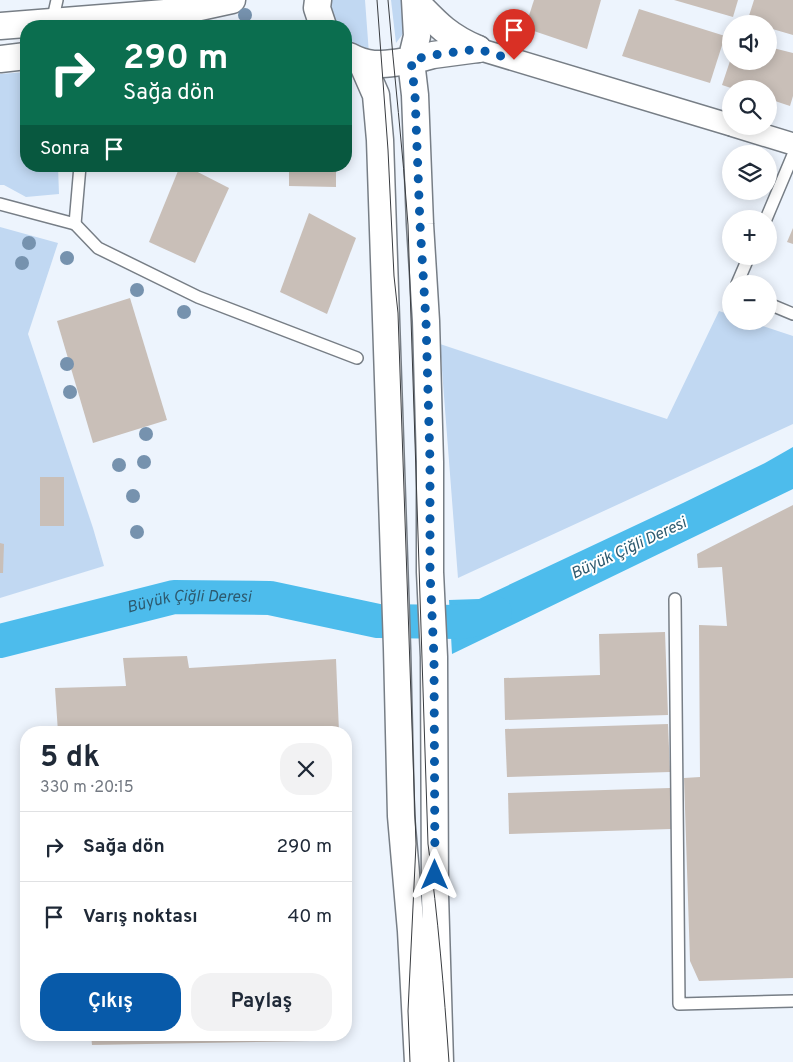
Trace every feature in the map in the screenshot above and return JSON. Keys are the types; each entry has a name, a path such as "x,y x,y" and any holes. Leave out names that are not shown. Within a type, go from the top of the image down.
{"street":[{"path":"22,20 55,11 177,12 232,0"},
{"path":"318,0 317,8 321,20"},
{"path":"416,1 442,30 461,42 478,49 722,123"},
{"path":"416,1 417,36 411,60 415,95 426,321 430,462 430,572 434,657 435,895 440,1062"},
{"path":"0,26 20,21"},
{"path":"354,59 382,65 478,49"},
{"path":"0,58 20,56"},
{"path":"354,59 376,95 380,140 401,816 411,931 418,1062"},
{"path":"763,135 793,144"}],"lane":[{"path":"770,210 793,155"},
{"path":"75,224 79,172"},
{"path":"0,204 75,224 98,248 198,297 358,358"},
{"path":"777,307 793,314"},
{"path":"675,599 679,1004 793,1001"}],"shaded area":[{"path":"332,0 365,0 369,54 352,48 352,20 331,20 330,7"},
{"path":"391,0 406,0 405,31 396,43"},
{"path":"20,72 20,172 58,172 59,194 26,197 4,185 0,185 0,74"},
{"path":"0,227 58,243 28,334 104,566 0,598"},
{"path":"719,311 722,312 722,330 775,330 793,336 793,424 458,578 440,344 667,419"}],"water":[{"path":"793,447 793,489 452,654 449,600 479,599 683,503 765,463"}],"building":[{"path":"534,0 601,0 587,49 525,28"},
{"path":"674,0 738,0 734,15 726,15"},
{"path":"754,0 793,0 793,35 777,30 777,15 749,15"},
{"path":"639,9 722,35 722,45 710,83 622,56"},
{"path":"777,49 793,53 793,96 790,106 777,102 777,80 724,80 727,70 777,70"},
{"path":"178,172 198,172 229,188 195,263 149,242"},
{"path":"289,172 336,172 336,187 289,186"},
{"path":"309,213 356,238 327,314 280,292"},
{"path":"793,228 793,244 787,242"},
{"path":"130,298 167,420 93,443 57,321"},
{"path":"40,477 64,477 64,526 40,526"},
{"path":"793,505 793,978 699,981 690,961 684,778 700,777 699,625 727,626 722,567 698,568 697,554"},
{"path":"0,543 4,544 3,573 0,573"},
{"path":"665,632 668,715 505,720 504,678 600,675 599,634"},
{"path":"187,656 189,668 336,659 339,726 58,726 55,688 126,686 123,658"},
{"path":"668,724 670,772 507,777 505,729"},
{"path":"670,788 671,829 509,834 508,793"},
{"path":"92,1041 311,1041 92,1045"}],"waterway":[{"name":"Büyük Çiğli Deresi","path":"0,641 174,597 270,598 378,621 461,622 484,618 495,613"}],"tram line":[{"path":"377,0 388,150 394,276 398,313 416,844 408,1011 410,1062"},
{"path":"388,0 408,225 428,844 435,899 449,1062"}],"route":[{"path":"435,875 434,657 430,572 430,462 426,321 415,95 411,60 478,49 514,60"}]}
